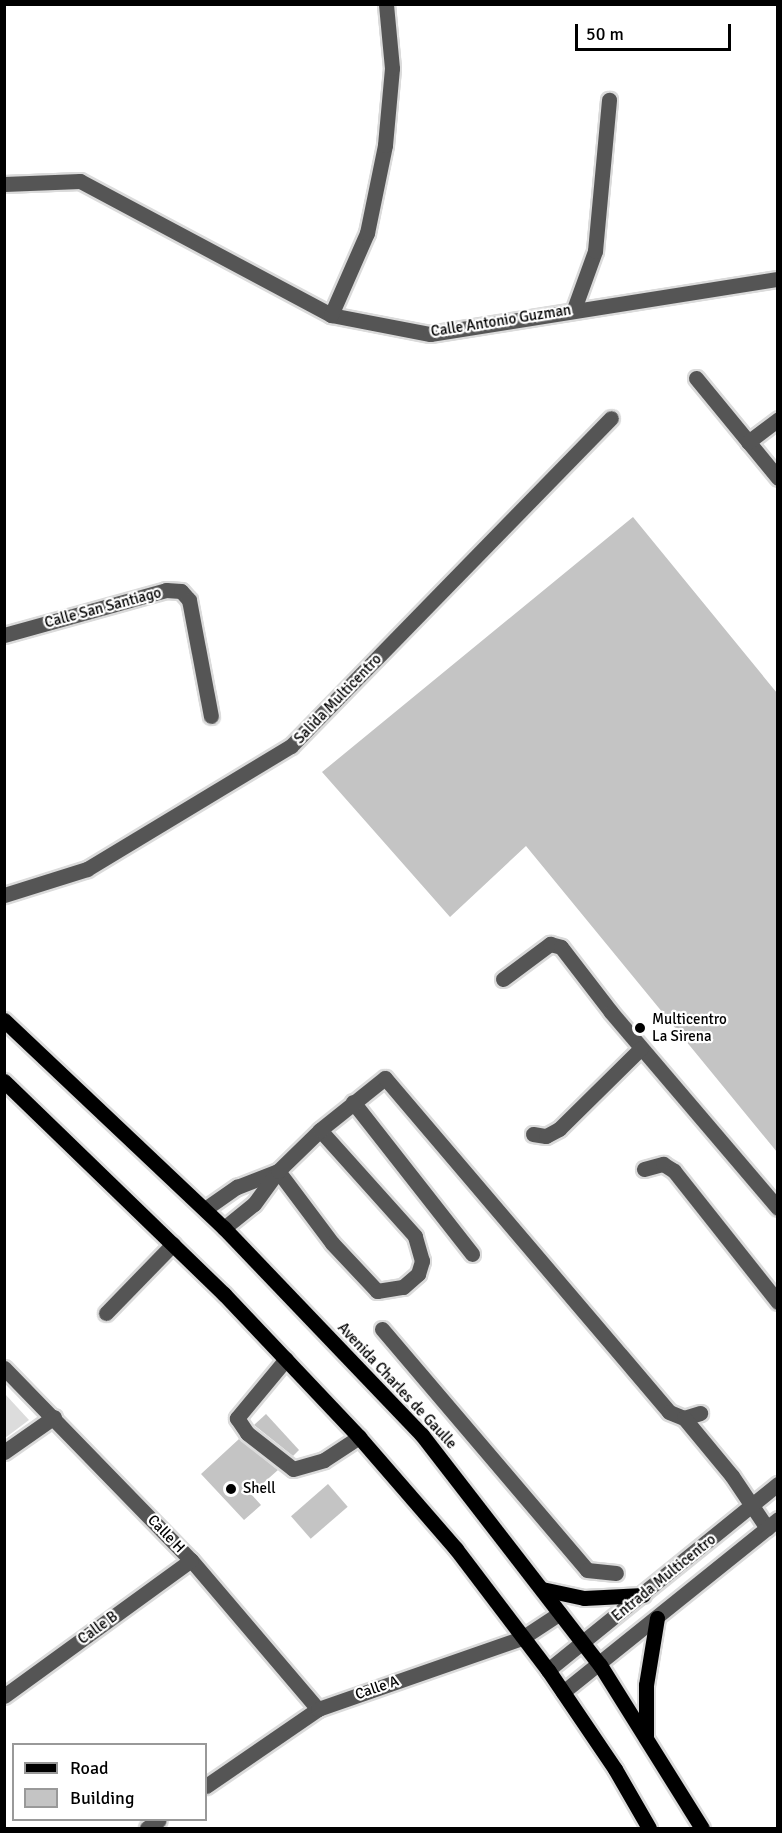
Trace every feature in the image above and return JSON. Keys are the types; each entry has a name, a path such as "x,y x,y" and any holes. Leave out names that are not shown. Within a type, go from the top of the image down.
{"main road":[{"name":"Avenida Charles de Gaulle","path":"4,1020 205,1209 422,1435 600,1665 702,1828"},
{"path":"4,1081 173,1244 286,1359 359,1437 456,1549 548,1670 649,1828"},
{"path":"542,1589 584,1598 643,1595"},
{"path":"646,1736 646,1674 657,1618"}],"street":[{"path":"331,315 367,233 385,145 392,68 386,4"},
{"path":"574,309 595,251 609,100"},
{"name":"Calle Antonio Guzman","path":"4,184 80,182 331,315 430,334 574,309 777,279"},
{"path":"696,378 777,478"},
{"name":"Salida Multicentro","path":"4,895 87,869 291,746 611,417"},
{"path":"748,442 777,419"},
{"name":"Calle San Santiago","path":"4,635 166,590 181,591 189,600 211,716"},
{"path":"503,980 550,944 561,947 641,1048 777,1208"},
{"path":"533,1134 546,1136 559,1130 641,1048"},
{"path":"224,1228 254,1204 278,1171 320,1130 386,1078 669,1412 684,1418 752,1506 772,1524"},
{"path":"353,1102 472,1254"},
{"path":"278,1171 332,1243 376,1291 403,1287 418,1274 422,1261 415,1236 320,1130"},
{"path":"644,1169 663,1164 674,1171 777,1302"},
{"path":"205,1209 237,1188 278,1171"},
{"path":"106,1313 173,1244"},
{"path":"382,1329 587,1570 616,1573"},
{"path":"286,1359 237,1418 247,1433 293,1469 324,1460 359,1437"},
{"name":"Calle H","path":"4,1368 191,1560 318,1709"},
{"path":"684,1418 700,1413"},
{"path":"4,1452 54,1417"},
{"name":"Entrada Multicentro","path":"548,1670 584,1644 777,1484"},
{"name":"Entrada Multicentro","path":"563,1692 600,1665 772,1524"},
{"name":"Calle B","path":"4,1696 191,1560"},
{"name":"Calle A","path":"207,1785 318,1709 522,1638 560,1613"}],"shaded area":[{"path":"5,1394 29,1420 4,1438"}],"building":[{"path":"633,517 777,693 777,1152 526,846 450,917 322,772"},
{"path":"266,1414 299,1450 293,1456 254,1425"},
{"path":"239,1439 278,1470 251,1494 261,1505 244,1520 201,1474"},
{"name":"Shell","path":"328,1484 348,1507 311,1539 291,1516"}],"place":[{"name":"Multicentro La Sirena","path":"640,1028"},
{"name":"Shell","path":"231,1489"}]}
